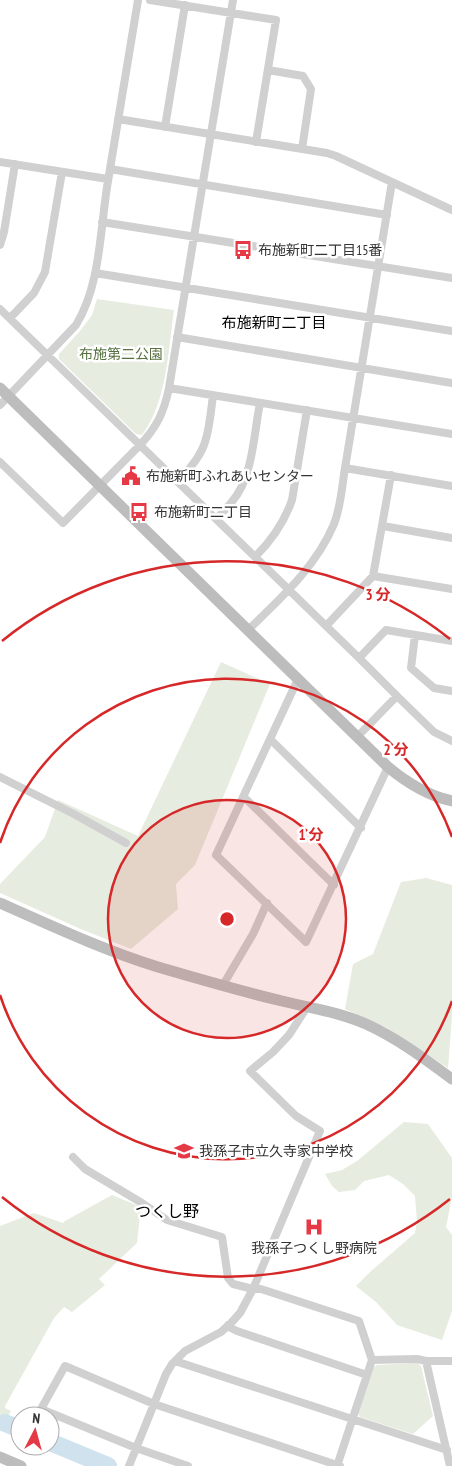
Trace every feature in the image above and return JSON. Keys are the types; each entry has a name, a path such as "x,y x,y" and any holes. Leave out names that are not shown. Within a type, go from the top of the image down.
{"street":[{"path":"138,0 108,179 95,273 89,300 76,325 48,355 3,396 100,486 399,777 423,791 452,801"},
{"path":"150,0 276,20 256,142"},
{"path":"0,462 63,524 149,436 160,419 169,388 233,0"},
{"path":"165,127 185,6"},
{"path":"268,70 303,76 311,89 302,149"},
{"path":"118,119 336,156 452,210"},
{"path":"0,162 108,179"},
{"path":"0,245 4,232 15,164"},
{"path":"110,169 387,215"},
{"path":"10,318 34,293 45,272 62,172"},
{"path":"248,630 289,590 318,555 334,522 346,468 392,182"},
{"path":"102,222 452,278"},
{"path":"95,273 452,331"},
{"path":"0,308 434,732 452,741"},
{"path":"177,338 452,383"},
{"path":"169,388 452,434"},
{"path":"178,482 195,461 204,444 208,433 213,395"},
{"path":"216,519 233,501 248,473 260,403"},
{"path":"254,557 275,534 290,506 307,410"},
{"path":"346,468 452,486"},
{"path":"326,626 373,576 391,475"},
{"path":"383,526 452,538"},
{"path":"373,576 452,589"},
{"path":"359,658 386,630 452,641"},
{"path":"415,635 411,668 434,688 452,691"},
{"path":"298,679 216,855 306,942 388,767"},
{"path":"357,737 397,696"},
{"path":"270,738 361,828"},
{"path":"0,777 72,813 126,844"},
{"path":"244,797 334,885"},
{"path":"0,903 114,952 156,966 306,1007 333,1012 368,1024 452,1079"},
{"path":"224,985 253,934 266,903"},
{"path":"129,1466 166,1374 175,1361 185,1351 221,1332 240,1313 253,1288 320,1131 296,1116 250,1071 273,1052 289,1035 306,1007"},
{"path":"73,1157 85,1169 167,1220 222,1237 228,1278 233,1284 244,1288 261,1289 359,1321 372,1360 338,1466 154,1404 64,1366 41,1409 136,1448 188,1466"},
{"path":"228,1325 237,1331 367,1375"},
{"path":"372,1360 417,1359 452,1361"},
{"path":"175,1361 447,1450"},
{"path":"426,1361 450,1466"},
{"path":"0,1458 21,1466"}],"green space":[{"name":"布施第二公園","path":"97,299 174,310 162,392 157,407 142,435 136,434 59,359 59,354 92,315"},
{"path":"221,662 270,684 195,865 176,884 178,909 131,949 0,893 0,884 45,837 58,800 138,836"},
{"path":"426,878 452,885 452,1016 448,1068 387,1028 345,1009 353,964 373,954 401,882"},
{"path":"404,1122 428,1124 452,1158 452,1197 446,1227 452,1235 452,1311 442,1340 397,1325 376,1302 356,1286 415,1233 417,1221 415,1196 403,1184 389,1175 364,1181 355,1190 339,1192 332,1186 325,1174 342,1170 357,1161"},
{"path":"112,1195 141,1207 137,1243 99,1279 105,1285 72,1312 64,1307 54,1318 5,1406 10,1413 0,1429 0,1226 34,1213 63,1223"},
{"path":"417,1363 421,1366 433,1416 413,1434 360,1417 358,1413 372,1368 377,1365"}],"waterway":[{"path":"5,1423 10,1425"},
{"path":"60,1446 108,1466"}],"place":[{"name":"布施新町二丁目15番","path":"243,250"},
{"name":"布施新町ふれあいセンター","path":"131,476"},
{"name":"布施新町二丁目","path":"139,512"},
{"name":"我孫子市立久寺家中学校","path":"184,1151"},
{"name":"我孫子つくし野病院","path":"314,1227"}],"district":[{"name":"布施新町二丁目","path":"274,323"},
{"name":"つくし野","path":"167,1211"}]}
